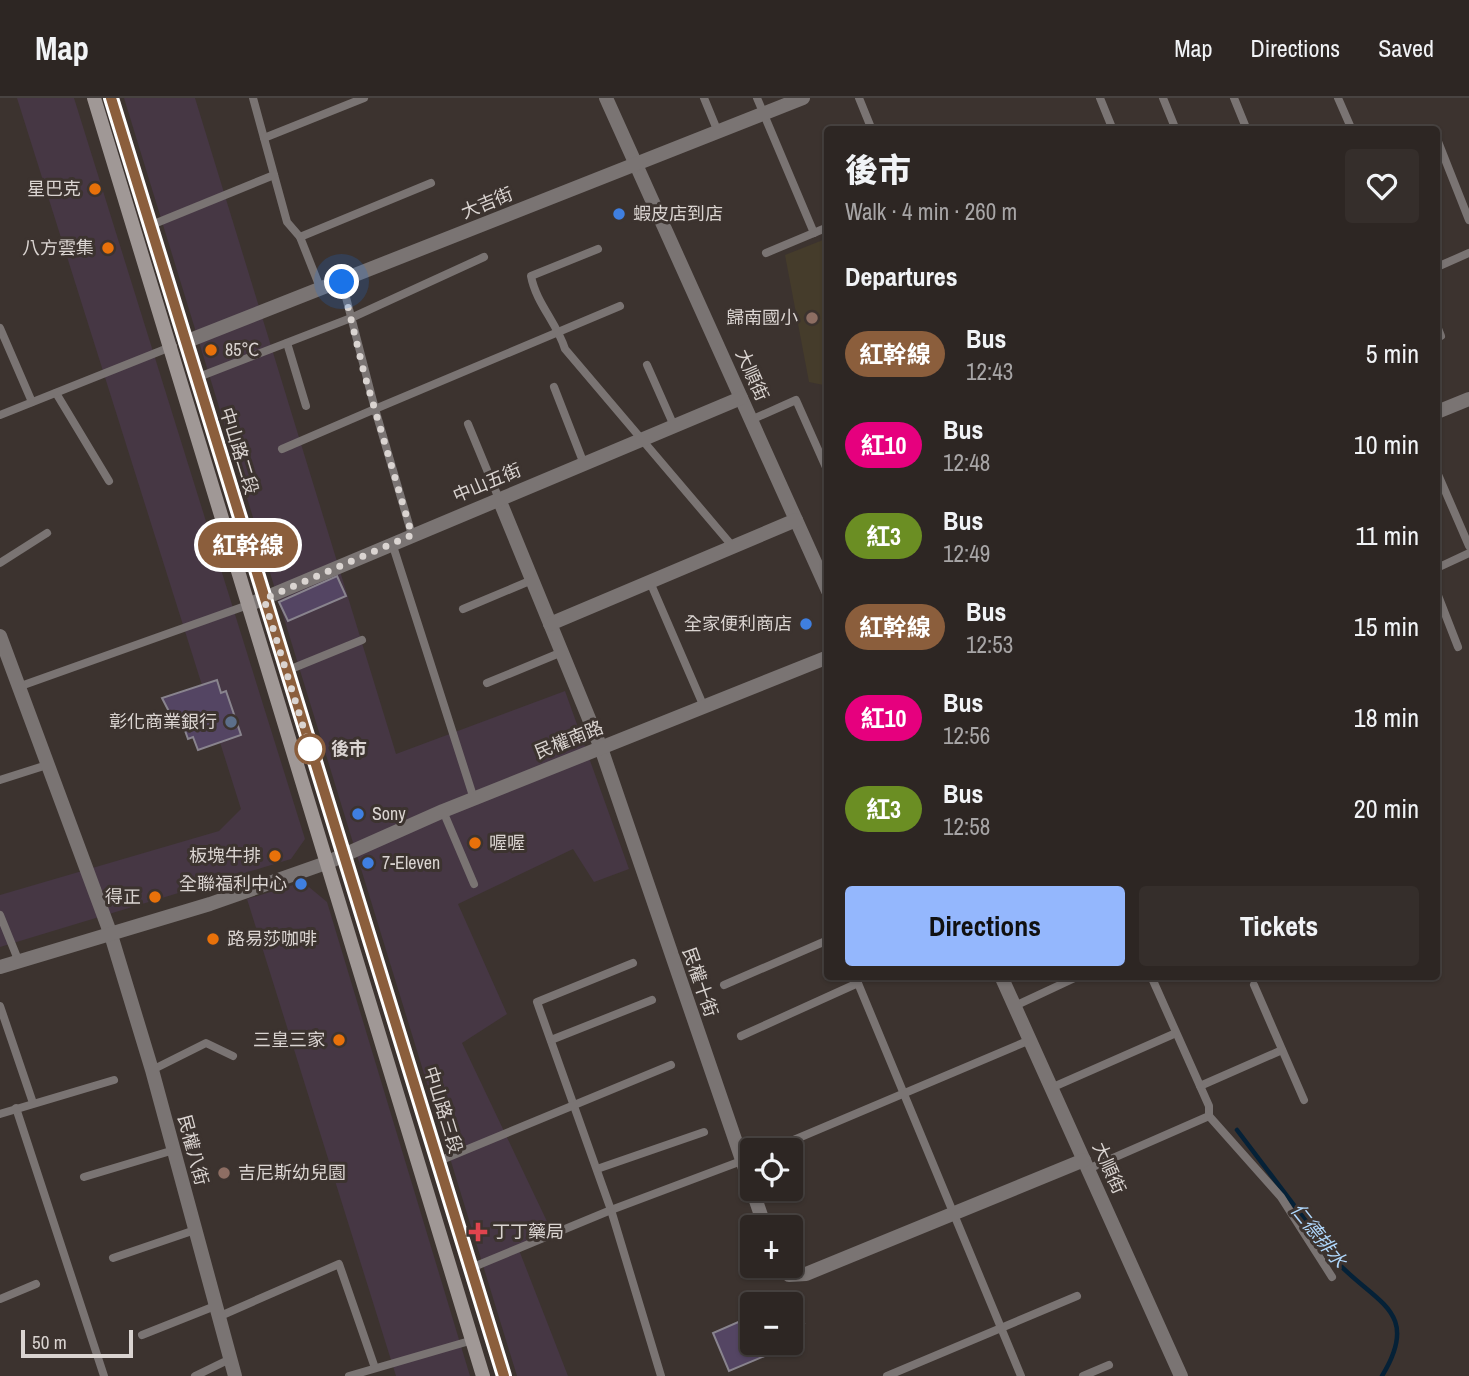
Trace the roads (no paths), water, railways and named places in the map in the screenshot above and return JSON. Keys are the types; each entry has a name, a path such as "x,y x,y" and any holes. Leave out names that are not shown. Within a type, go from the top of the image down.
{"main road":[{"name":"中山路二段","path":"94,98 326,863"},
{"name":"中山路二段","path":"111,98 344,856"},
{"name":"中山路三段","path":"344,856 504,1376"},
{"path":"326,863 484,1376"}],"street":[{"name":"大順街","path":"606,98 824,582"},
{"name":"大吉街","path":"185,342 803,98"},
{"name":"中山五街","path":"248,606 741,398"},
{"path":"1440,411 1467,405"},
{"name":"民權十街","path":"499,499 601,748 740,1143"},
{"path":"550,624 796,520"},
{"name":"民權八街","path":"0,636 111,935 152,1070 235,1376"},
{"name":"民權南路","path":"0,967 111,935 326,863 443,811 824,659"},
{"name":"大順街","path":"1003,980 1181,1376"},
{"path":"803,1274 1086,1165"}],"lane":[{"path":"253,98 287,222 300,237 321,290"},
{"path":"264,138 365,98"},
{"path":"704,98 718,132"},
{"path":"757,98 814,233"},
{"path":"859,98 870,126"},
{"path":"1100,98 1110,126"},
{"path":"1163,98 1174,126"},
{"path":"1234,98 1245,126"},
{"path":"1338,98 1350,126"},
{"path":"1440,147 1469,220"},
{"path":"149,226 274,174"},
{"path":"300,237 431,183"},
{"path":"766,253 824,229"},
{"path":"598,249 531,276 533,290 559,331 565,349 734,548"},
{"path":"1440,266 1469,253"},
{"path":"196,378 351,318 484,257"},
{"path":"342,282 412,535"},
{"path":"282,449 620,306"},
{"path":"0,328 33,402"},
{"path":"0,415 185,342"},
{"path":"287,343 306,406"},
{"path":"647,365 674,426"},
{"path":"554,387 584,464"},
{"path":"56,393 109,481"},
{"path":"751,420 796,400 824,463"},
{"path":"468,424 499,499"},
{"path":"1440,479 1469,546"},
{"path":"0,563 47,533"},
{"path":"392,544 474,799"},
{"path":"1440,567 1469,553"},
{"path":"463,610 532,580"},
{"path":"650,582 704,707"},
{"path":"1440,601 1458,647"},
{"path":"18,687 248,606"},
{"path":"286,671 362,640"},
{"path":"487,683 562,652"},
{"path":"0,780 47,765"},
{"path":"443,811 474,884"},
{"path":"0,915 19,962"},
{"path":"724,985 824,942"},
{"path":"633,963 537,1002 611,1210 661,1376"},
{"path":"741,1036 856,980 1021,1376"},
{"path":"1014,1006 1070,980"},
{"path":"1153,980 1209,1106 1209,1116 1281,1197 1332,1278"},
{"path":"1254,985 1304,1100"},
{"path":"551,1040 652,1000"},
{"path":"0,1006 33,1103"},
{"path":"1051,1088 1176,1033"},
{"path":"0,1041 12,1037"},
{"path":"800,1138 1030,1040"},
{"path":"152,1070 206,1043 233,1056"},
{"path":"1200,1086 1282,1050"},
{"path":"439,1161 671,1065"},
{"path":"0,1114 114,1080"},
{"path":"16,1108 104,1376"},
{"path":"1086,1165 1209,1116"},
{"path":"597,1169 704,1132"},
{"path":"84,1177 174,1150"},
{"path":"471,1268 611,1210 740,1162"},
{"path":"113,1258 195,1230"},
{"path":"142,1335 216,1312 339,1264 375,1368"},
{"path":"0,1299 36,1284"},
{"path":"887,1376 1077,1296"},
{"path":"349,1376 473,1340"},
{"path":"195,1376 230,1359"},
{"path":"1083,1376 1109,1365"}],"waterway":[{"name":"仁德排水","path":"1237,1130 1337,1262 1389,1310 1395,1322 1397,1337 1393,1354 1382,1376"}],"place":[{"name":"星巴克","path":"95,189"},
{"name":"蝦皮店到店","path":"619,214"},
{"name":"八方雲集","path":"108,248"},
{"name":"歸南國小","path":"812,318"},
{"name":"85℃","path":"211,350"},
{"name":"全家便利商店","path":"806,624"},
{"name":"彰化商業銀行","path":"231,722"},
{"name":"後市","path":"310,749"},
{"name":"Sony","path":"358,814"},
{"name":"喔喔","path":"475,843"},
{"name":"板塊牛排","path":"275,856"},
{"name":"7-Eleven","path":"368,863"},
{"name":"全聯福利中心","path":"301,884"},
{"name":"得正","path":"155,897"},
{"name":"路易莎咖啡","path":"213,939"},
{"name":"三皇三家","path":"339,1040"},
{"name":"吉尼斯幼兒園","path":"224,1173"},
{"name":"丁丁藥局","path":"478,1232"}]}
